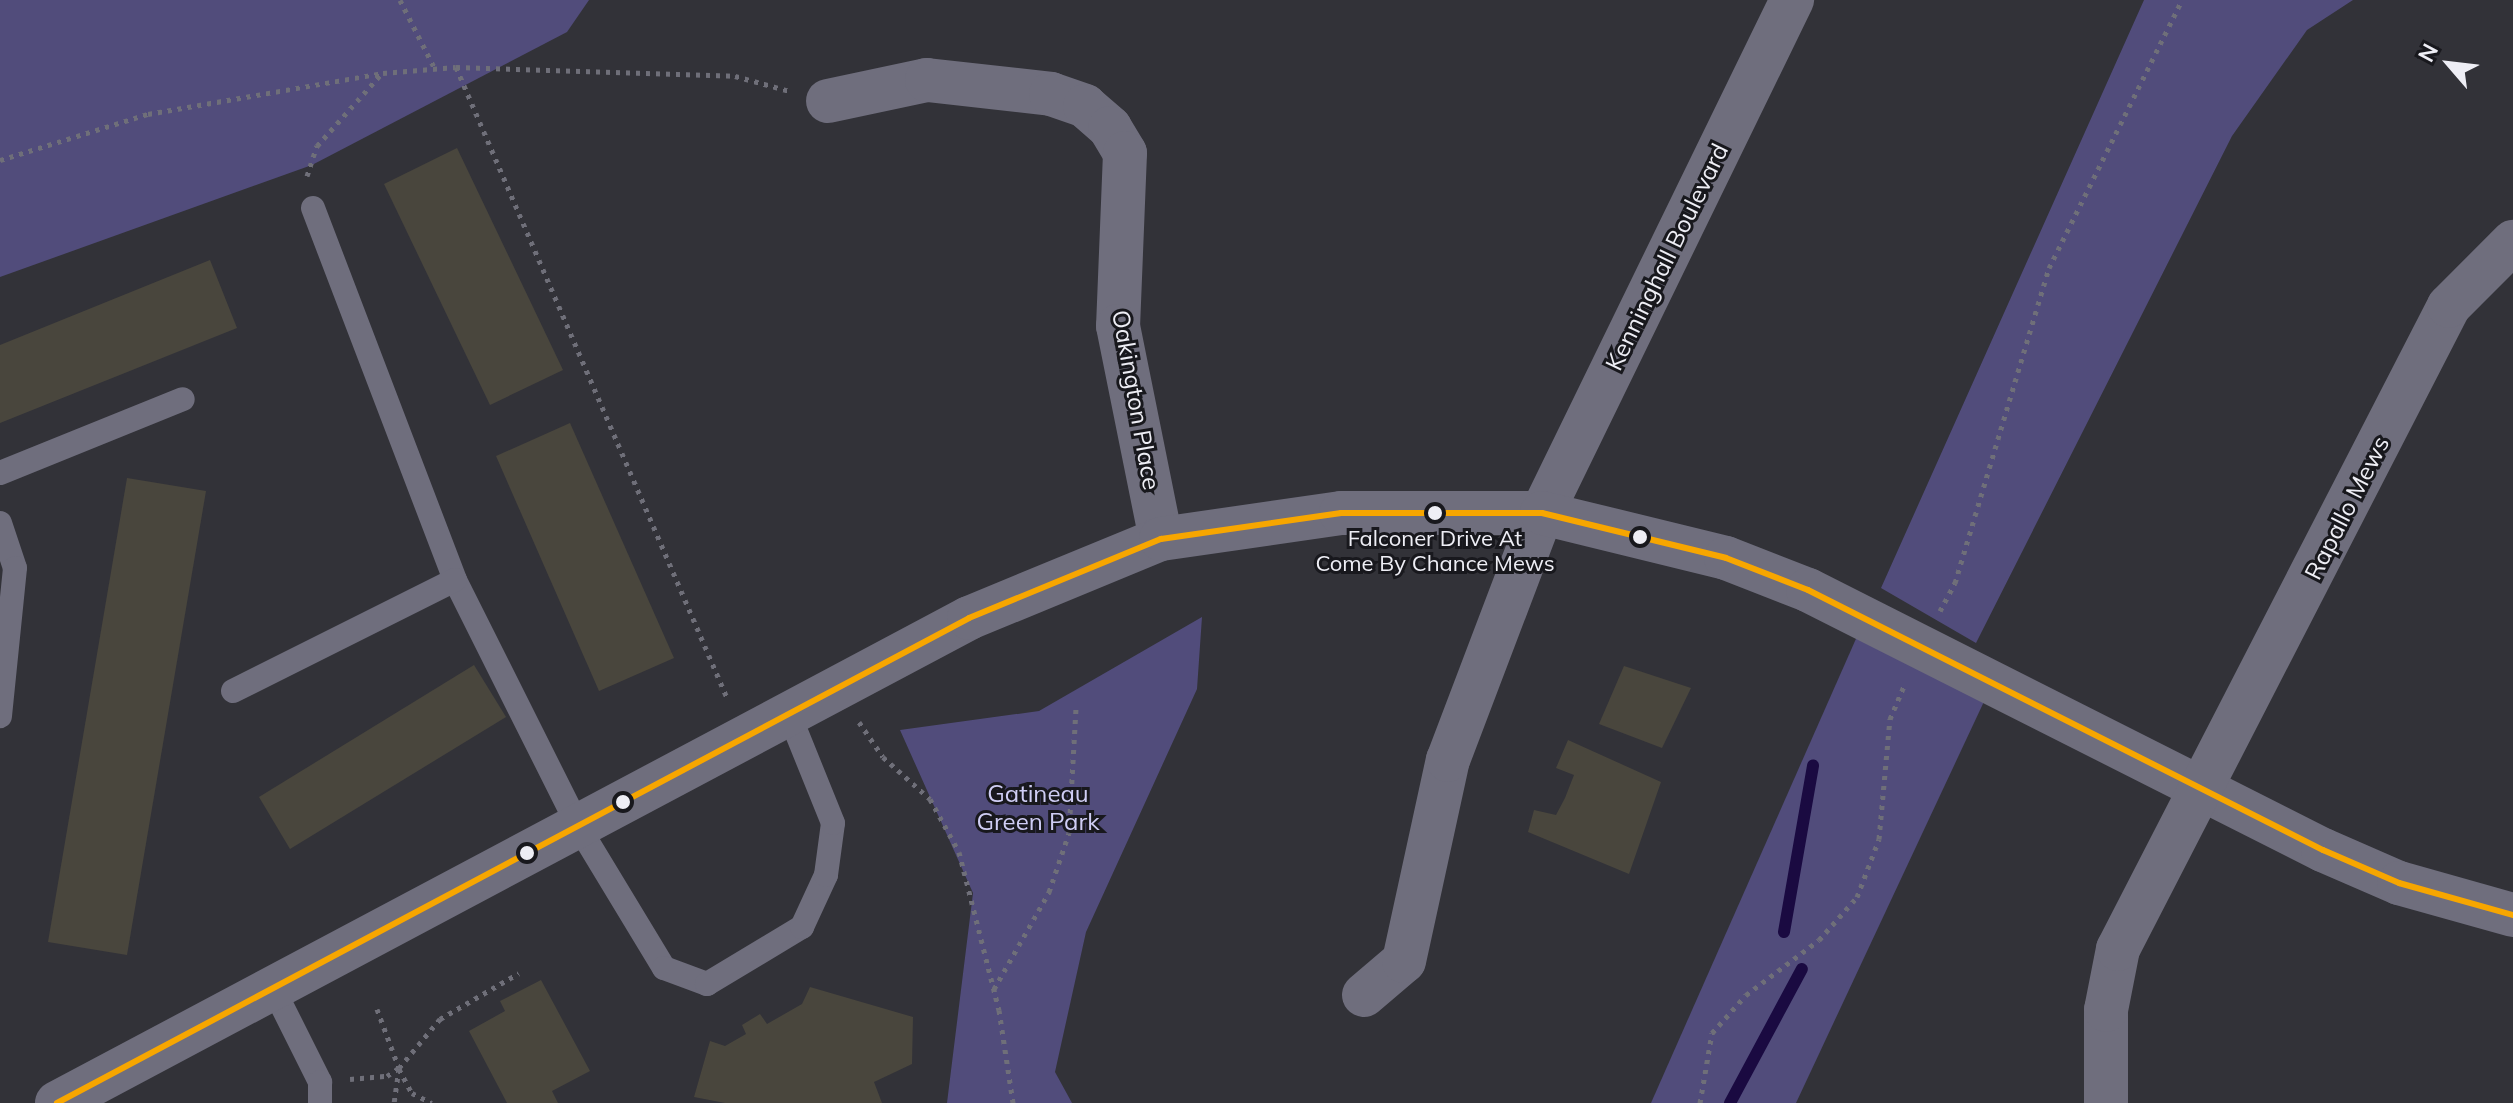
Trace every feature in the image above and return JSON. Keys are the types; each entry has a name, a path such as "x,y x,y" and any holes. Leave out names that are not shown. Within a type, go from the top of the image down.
{"street":[{"name":"Kenninghall Boulevard","path":"1364,995 1404,961 1448,760 1542,513 1792,0"},
{"name":"Oakington Place","path":"828,101 927,80 1051,94 1085,106 1110,128 1125,153 1118,326 1161,539"},
{"name":"Rapallo Mews","path":"2106,1103 2106,1010 2118,949 2204,790 2449,306 2513,242"},
{"path":"57,1103 275,992 969,618 1161,539 1341,513 1542,513 1726,558 1808,590 2204,790 2399,883 2513,915"}],"lane":[{"path":"313,208 455,580 578,826 664,968 707,984 802,927 826,875 833,823 789,714"},
{"path":"0,473 183,399"},
{"path":"0,523 15,568 0,716"},
{"path":"233,691 455,580"},
{"path":"275,992 320,1092"}],"path":[{"path":"400,0 435,69"},
{"path":"1700,1103 1712,1033 1746,995 1819,940 1857,897 1879,839 1890,719 1920,647 1955,583 2049,268 2182,0"},
{"path":"456,67 744,738"},
{"path":"0,160 148,114 383,73 456,67 735,76 828,101"},
{"path":"313,208 305,192 317,146 383,73"},
{"path":"837,690 883,757 930,799 959,852 994,990 1013,1103"},
{"path":"994,990 1049,892 1069,833 1076,709"},
{"path":"320,1092 387,1076 399,1068 440,1019 519,973"},
{"path":"377,1009 412,1093 432,1103"},
{"path":"394,1103 399,1068"}],"green space":[{"path":"0,0 589,0 567,32 312,165 0,277"},
{"path":"2144,0 2353,0 2307,30 2232,136 1976,643 1881,588"},
{"name":"Gatineau Green Park","path":"1202,617 1197,689 1086,932 1055,1072 1072,1103 947,1103 973,893 900,730 1039,711"},
{"path":"1859,632 1988,693 1796,1103 1651,1103"}],"building":[{"path":"457,148 563,370 490,405 384,184"},
{"path":"210,260 237,328 0,423 0,345"},
{"path":"570,423 674,658 599,691 496,456"},
{"path":"127,478 206,491 127,955 48,942"},
{"path":"474,665 506,717 290,849 259,797"},
{"path":"1624,666 1691,688 1662,748 1599,724"},
{"path":"1568,740 1661,782 1629,874 1528,832 1534,810 1556,815 1565,798 1574,775 1556,768"},
{"path":"541,980 590,1071 552,1091 558,1103 507,1103 469,1031 505,1011 500,1001"},
{"path":"810,987 913,1017 912,1064 874,1082 882,1103 725,1103 694,1097 710,1041 725,1046 746,1034 742,1025 760,1014 767,1024 802,1004"}],"waterway":[{"path":"1784,932 1813,765"},
{"path":"1730,1103 1802,969"}],"transit line":[{"path":"57,1103 969,618 1161,539 1341,513 1542,513 1726,558 1808,590 2323,850 2399,883 2513,915"}],"place":[{"name":"Falconer Drive At Come By Chance Mews","path":"1435,513"}]}
